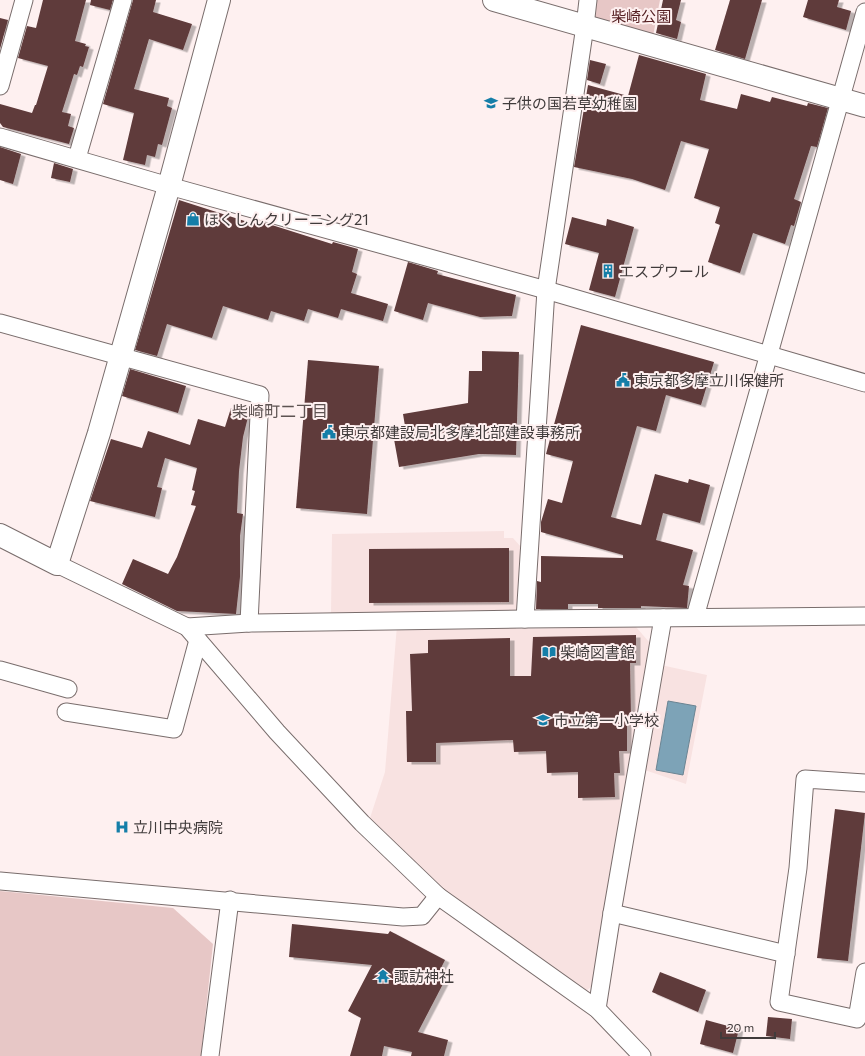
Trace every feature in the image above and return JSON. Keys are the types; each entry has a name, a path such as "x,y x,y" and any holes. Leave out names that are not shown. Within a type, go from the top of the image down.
{"street":[{"path":"0,86 24,0"},
{"path":"77,158 123,0"},
{"path":"57,564 98,433 170,186 219,0"},
{"path":"494,0 865,106"},
{"path":"525,619 546,290 586,26 588,0"},
{"path":"695,617 865,12"},
{"path":"0,137 170,186 546,290 770,354 865,383"},
{"path":"0,323 260,396 249,623"},
{"path":"0,536 187,627 277,732 362,823 438,896 597,1008 642,1056"},
{"path":"187,627 249,623 865,616"},
{"path":"597,1008 663,618"},
{"path":"66,712 174,730 198,640"},
{"path":"0,670 68,689"},
{"path":"865,783 805,779 798,868 779,1002 857,1019 865,972"},
{"path":"0,880 403,917 422,916 438,896"},
{"path":"210,1056 230,900"},
{"path":"612,913 786,954"}],"shaded area":[{"name":"市立第一小学校","path":"504,531 504,538 513,538 521,547 516,629 636,627 650,643 647,662 707,675 686,784 630,765 592,986 586,991 445,893 370,818 385,772 398,613 331,614 332,534"}],"green space":[{"name":"柴崎公園","path":"596,0 660,0 653,36 594,20"},
{"path":"0,891 173,908 213,944 201,1056 0,1056"}],"water":[{"path":"668,701 696,706 683,775 656,770"}],"building":[{"path":"43,0 86,0 75,41 86,44 85,46 89,47 83,67 80,66 77,75 74,74 62,112 71,114 68,126 74,128 69,144 3,127 0,123 0,104 32,113 36,105 48,66 18,58 27,26 36,28"},
{"path":"91,0 113,0 110,10 90,5"},
{"path":"133,0 156,0 153,12 192,24 183,50 149,39 134,89 169,98 167,106 172,108 162,145 158,144 155,157 147,155 145,165 123,160 134,113 103,104"},
{"path":"663,0 681,0 676,20 681,22 677,39 656,33"},
{"path":"730,0 762,0 745,59 715,50"},
{"path":"808,0 839,0 837,7 851,11 846,30 803,17"},
{"path":"0,18 8,20 0,49"},
{"path":"639,55 706,74 700,100 737,109 741,94 770,102 772,97 807,106 808,103 828,108 817,147 811,146 794,199 801,202 794,226 791,225 785,244 753,233 740,273 708,262 720,225 715,223 720,207 694,198 709,149 681,141 665,190 632,179 574,167 588,85 628,96"},
{"path":"590,60 606,64 600,84 587,80"},
{"path":"0,147 21,154 13,184 0,180"},
{"path":"54,163 73,169 70,182 51,178"},
{"path":"179,200 254,224 256,220 332,244 333,242 358,249 352,272 357,274 351,293 388,304 383,321 341,309 338,318 308,309 304,321 271,311 268,320 223,306 212,338 167,324 157,356 135,350"},
{"name":"エスプワール","path":"572,217 606,226 607,219 634,227 615,297 589,290 599,253 565,244"},
{"path":"408,262 438,271 437,274 516,295 512,316 480,317 428,303 423,320 394,311"},
{"path":"581,325 714,362 701,405 666,395 656,431 637,426 611,517 641,525 655,474 688,483 689,479 710,485 700,523 663,513 656,540 693,550 683,585 689,586 687,608 641,606 641,608 598,608 598,604 568,604 568,609 536,609 537,581 541,582 541,556 623,558 623,555 541,532 541,522 548,499 562,503 573,461 546,454"},
{"path":"482,351 519,352 516,455 479,454 399,467 392,428 405,426 403,414 468,403 469,371 482,371"},
{"path":"308,360 379,366 367,514 296,508"},
{"path":"130,369 186,386 178,413 122,396"},
{"path":"231,408 249,413 243,437 239,471 237,513 243,514 240,536 240,577 236,614 177,611 122,584 133,559 168,574 177,557 196,506 191,505 195,491 192,490 197,468 165,458 157,487 162,488 155,517 90,501 111,439 142,448 148,431 190,445 198,419 225,427"},
{"path":"509,548 509,602 369,603 369,549"},
{"path":"636,635 636,663 630,663 631,719 627,719 627,751 619,751 620,773 614,773 615,797 578,798 578,772 547,773 546,751 514,752 513,740 436,743 436,762 407,762 406,711 412,711 410,654 428,653 428,640 510,638 510,676 531,676 533,637"},
{"path":"835,809 865,813 848,961 817,958"},
{"path":"292,924 388,934 390,931 445,960 436,978 444,982 418,1032 448,1040 444,1056 411,1056 412,1052 384,1046 382,1056 350,1056 361,1018 348,1011 372,965 289,957"},
{"path":"660,972 706,990 698,1012 652,992"},
{"path":"768,1017 792,1019 790,1039 766,1036"},
{"path":"706,1020 739,1029 733,1053 700,1044"}],"place":[{"name":"子供の国若草幼稚園","path":"491,103"},
{"name":"ほくしんクリーニング21","path":"193,219"},
{"name":"エスプワール","path":"608,271"},
{"name":"東京都多摩立川保健所","path":"623,380"},
{"name":"東京都建設局北多摩北部建設事務所","path":"329,432"},
{"name":"柴崎図書館","path":"549,652"},
{"name":"市立第一小学校","path":"543,720"},
{"name":"立川中央病院","path":"122,827"},
{"name":"諏訪神社","path":"383,976"}],"district":[{"name":"柴崎町二丁目","path":"280,410"}]}
